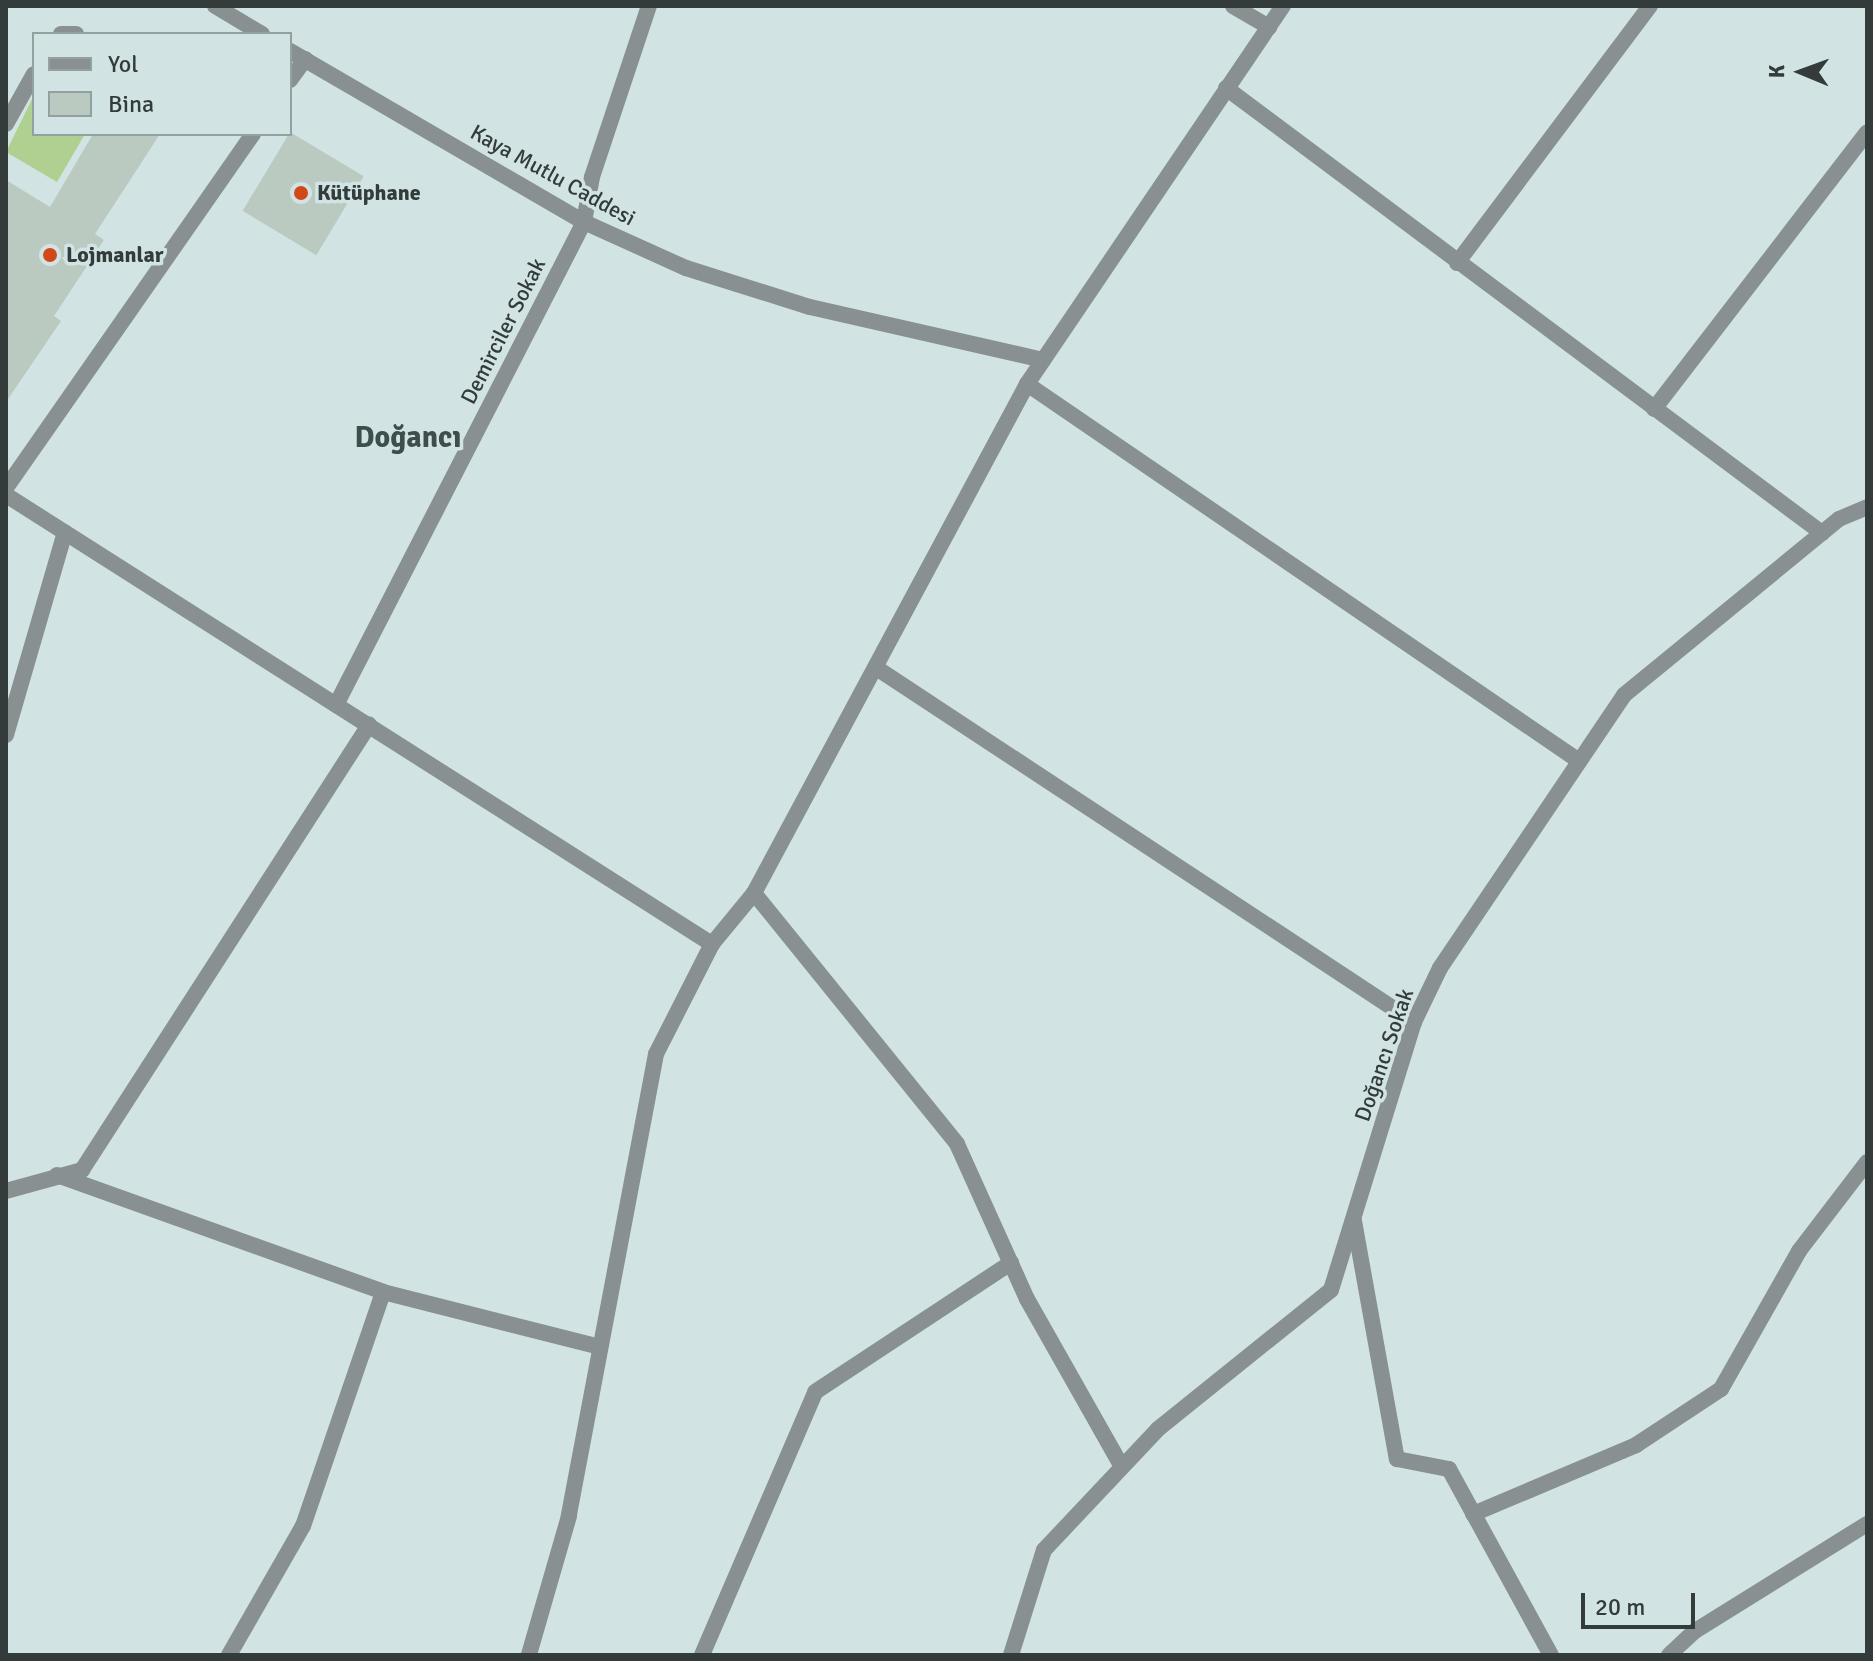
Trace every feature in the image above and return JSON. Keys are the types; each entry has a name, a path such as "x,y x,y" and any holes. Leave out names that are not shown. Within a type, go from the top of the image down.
{"street":[{"path":"215,6 259,32"},
{"name":"Demirciler Sokak","path":"336,705 584,222 592,177 649,6"},
{"path":"1233,6 1269,27"},
{"path":"529,1655 569,1516 656,1054 712,944 754,893 878,669 1027,384 1283,6"},
{"path":"1457,263 1650,6"},
{"name":"Kaya Mutlu Caddesi","path":"297,55 584,222 686,268 810,307 1043,360"},
{"path":"6,124 32,78"},
{"path":"1226,88 1822,533"},
{"path":"1654,409 1867,132"},
{"path":"6,488 252,136"},
{"path":"1027,384 1579,761"},
{"path":"6,495 712,944"},
{"name":"Doğancı Sokak","path":"1011,1655 1044,1550 1158,1429 1331,1290 1414,1022 1440,968 1624,695 1822,533 1867,507"},
{"path":"6,735 65,532"},
{"path":"878,669 1414,1022"},
{"path":"6,1191 82,1170 369,725"},
{"path":"754,893 957,1144 1011,1263 1122,1467"},
{"path":"1473,1514 1636,1445 1721,1389 1799,1251 1867,1162"},
{"path":"57,1175 383,1292 600,1347"},
{"path":"1354,1219 1397,1459 1449,1469 1551,1655"},
{"path":"702,1655 815,1392 1011,1263"},
{"path":"229,1655 303,1526 383,1292"},
{"path":"1669,1655 1695,1631 1867,1524"}],"green space":[{"path":"32,99 32,136 84,136 57,182 6,152"}],"building":[{"name":"Kütüphane","path":"292,133 364,176 316,255 243,211"},
{"path":"92,136 159,136 95,234 104,240 54,316 61,321 6,402 6,180 50,207"}],"place":[{"name":"Kütüphane","path":"301,193"},
{"name":"Lojmanlar","path":"50,255"}],"district":[{"name":"Doğancı","path":"408,438"}]}
